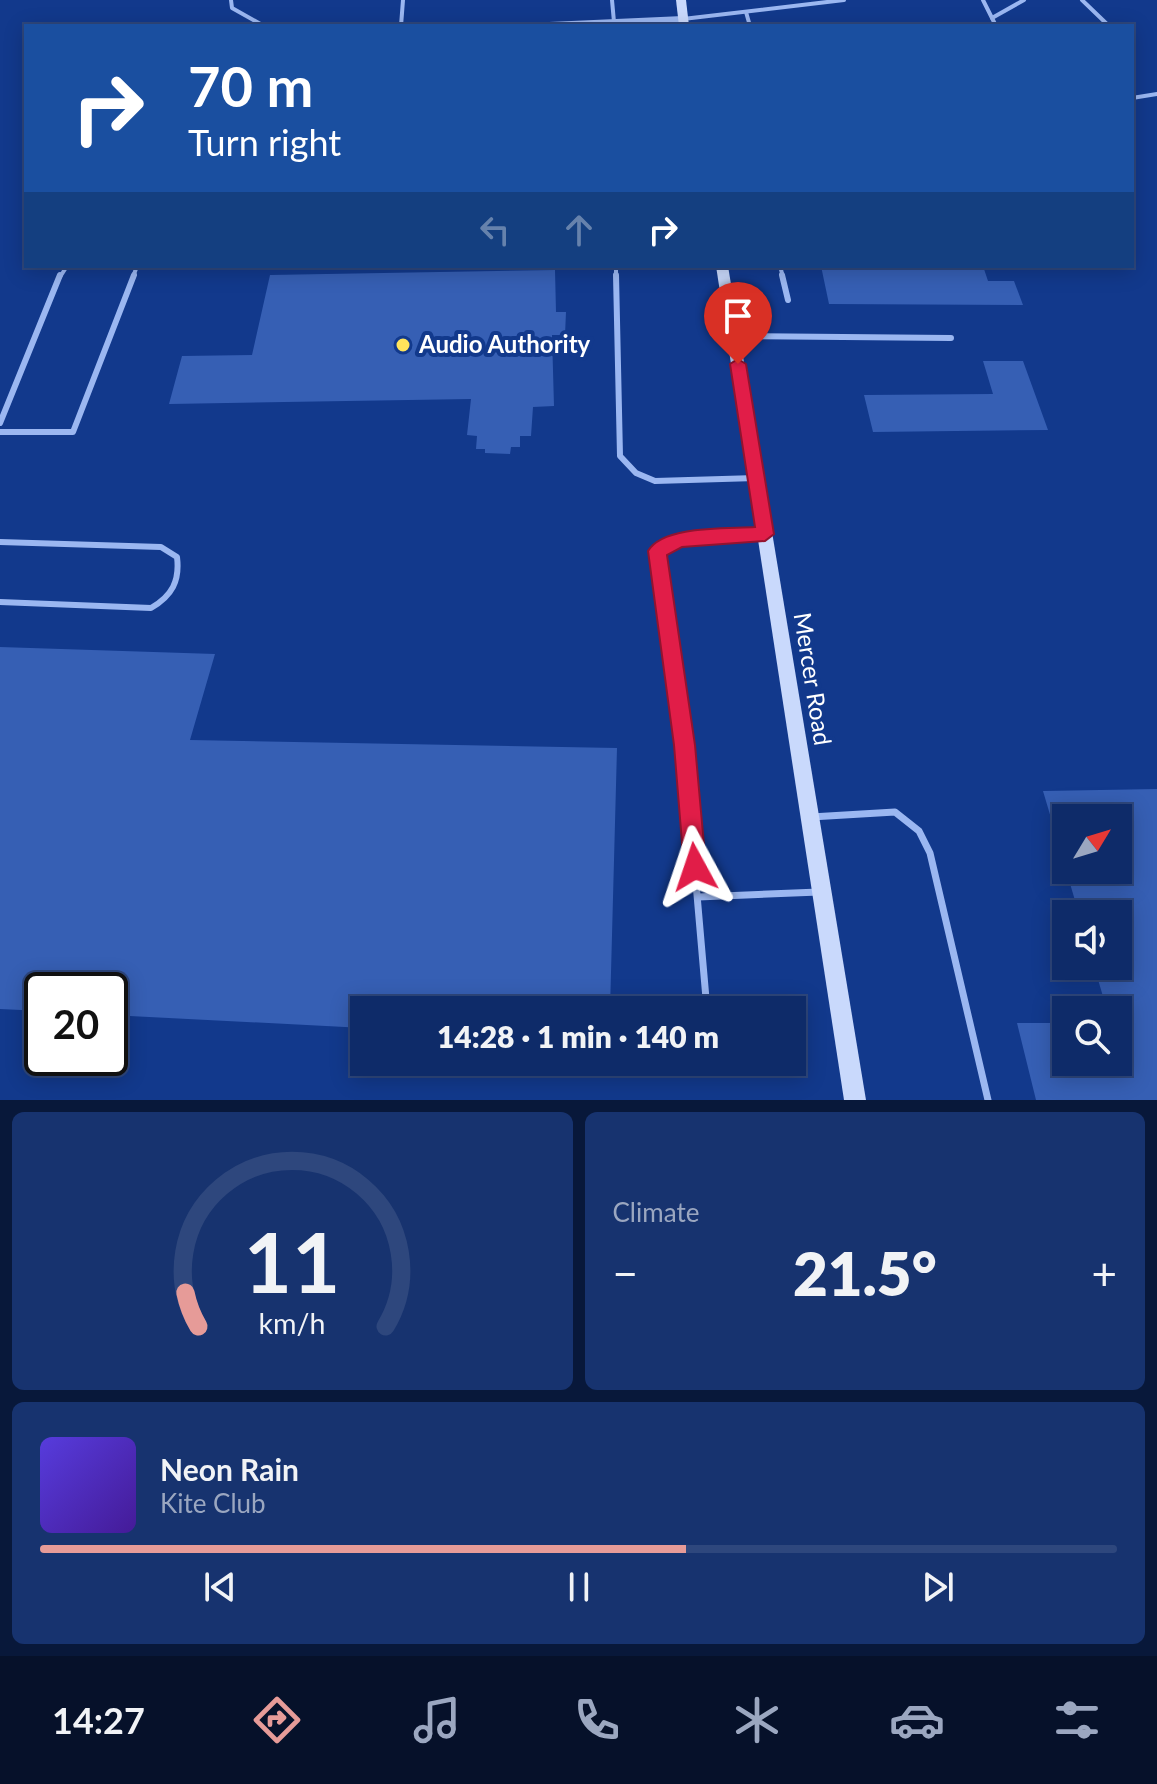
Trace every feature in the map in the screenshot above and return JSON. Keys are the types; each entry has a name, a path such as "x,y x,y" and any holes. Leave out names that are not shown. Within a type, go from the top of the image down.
{"street":[{"path":"570,24 684,23 681,0"},
{"name":"Mercer Road","path":"722,268 855,1100"}],"lane":[{"path":"231,0 232,8 260,24"},
{"path":"401,24 403,0"},
{"path":"612,0 614,22"},
{"path":"684,23 844,0"},
{"path":"983,0 995,24"},
{"path":"992,18 1024,0"},
{"path":"1083,1 1091,0"},
{"path":"1083,1 1107,24"},
{"path":"746,12 749,24"},
{"path":"1134,98 1157,94"},
{"path":"0,423 65,268"},
{"path":"0,432 73,432 136,268"},
{"path":"616,268 620,456 636,473 655,481 756,478"},
{"path":"780,268 788,300"},
{"path":"733,336 951,338"},
{"path":"706,996 684,745 657,551 679,540 765,534"},
{"path":"0,542 161,547 177,557 180,574 174,591 165,601 151,608 0,602"},
{"path":"810,817 895,812 919,831 930,853 988,1100"},
{"path":"698,897 822,891"}],"building":[{"path":"821,268 984,268 988,281 1014,281 1023,305 829,304"},
{"name":"Audio Authority","path":"555,270 556,312 566,312 565,335 552,335 554,406 533,407 531,436 520,436 520,447 511,447 510,454 485,453 485,449 476,449 477,436 467,435 471,399 169,404 182,356 252,355 270,275"},
{"path":"983,361 1023,361 1048,430 873,432 864,395 993,394"},
{"path":"0,647 215,654 190,740 617,748 610,996 350,996 350,1027 128,1016 128,972 24,972 24,1010 0,1009"},
{"path":"1157,789 1157,1100 1036,1100 1017,1023 1052,1023 1052,1076 1132,1076 1132,996 1103,996 1098,980 1132,980 1132,900 1075,900 1070,884 1132,884 1132,804 1052,804 1051,818 1043,791"}],"place":[{"name":"Audio Authority","path":"403,345"}],"route":[{"path":"695,867 684,745 657,551 679,540 765,534 738,364"}]}
